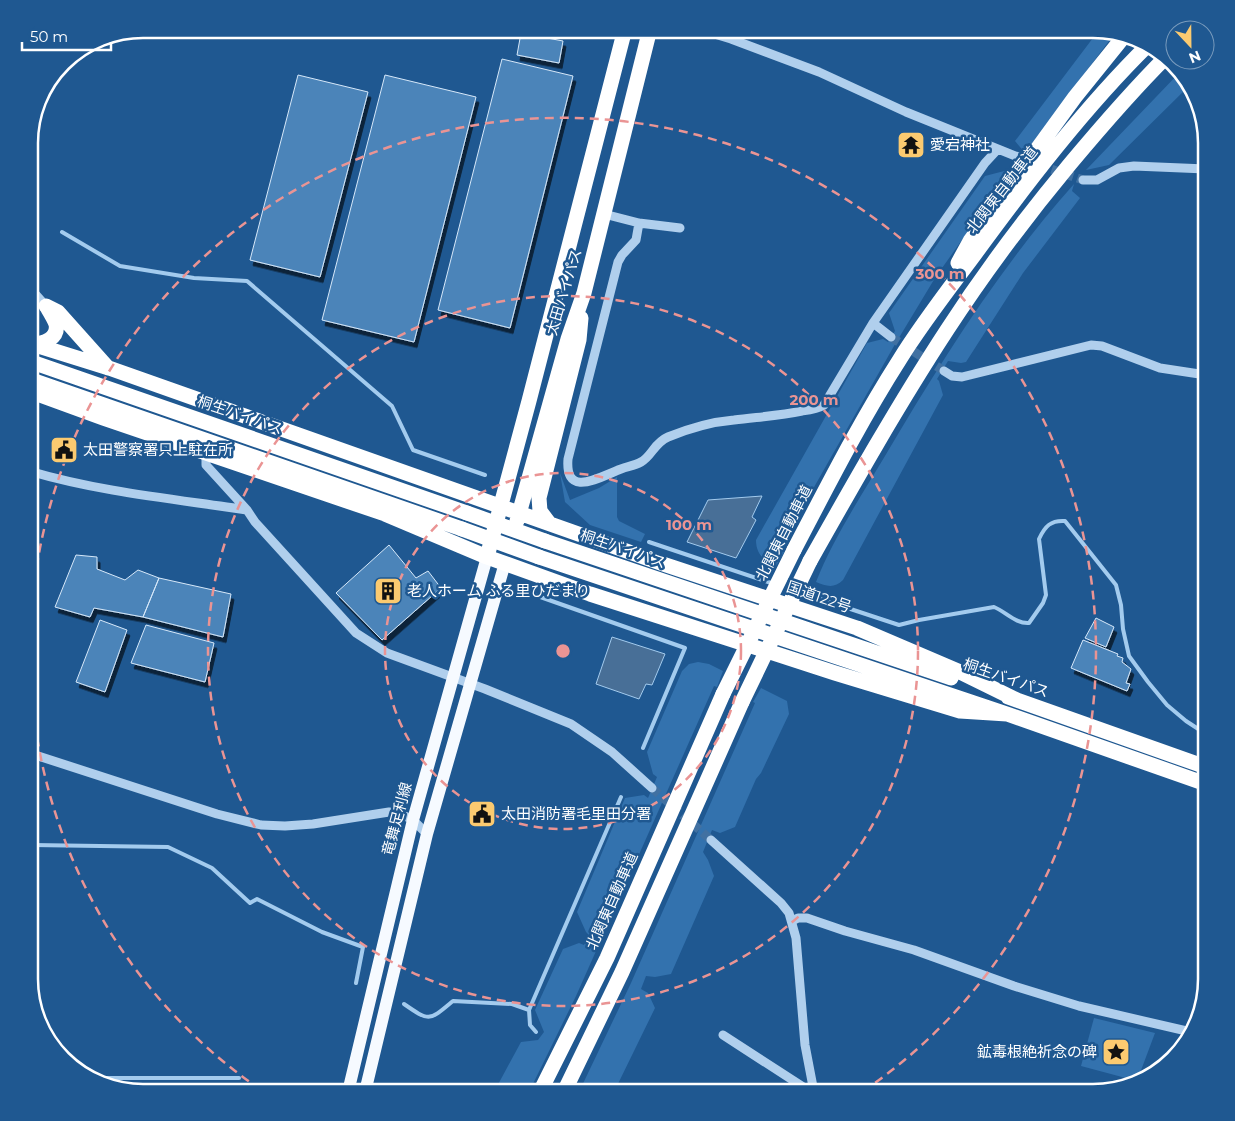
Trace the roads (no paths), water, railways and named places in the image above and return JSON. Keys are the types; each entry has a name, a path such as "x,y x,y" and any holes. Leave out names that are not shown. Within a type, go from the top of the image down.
{"highway":[{"name":"太田バイパス","path":"487,556 623,38"},
{"name":"太田バイパス","path":"505,563 568,339 584,294 648,38"},
{"path":"921,327 970,242 1075,97 1120,41"},
{"name":"北関東自動車道","path":"544,1084 607,958 723,694 794,550 858,430 900,358 921,327 1013,202 1093,105 1143,50"},
{"path":"568,1084 622,972 742,702 810,561 862,469 946,331 986,272 1106,120 1161,63"},
{"path":"549,523 540,511 539,498 579,340 584,294"},
{"path":"38,344 52,338 56,330 56,322 46,306"},
{"path":"46,306 58,312 109,368"},
{"name":"国道122号","path":"38,347 109,368 519,513 857,628 960,672 1017,700"},
{"name":"桐生バイパス","path":"38,363 545,541 1017,700 1198,764"},
{"path":"38,382 539,557 1007,714 1198,781"},
{"path":"38,393 385,514 487,556 590,594 960,711 1007,714"}],"main road":[{"name":"竜舞足利線","path":"350,1084 413,820 487,556"},
{"path":"367,1084 427,834 505,563"}],"street":[{"path":"728,38 819,72 906,112 1018,157"},
{"path":"638,223 636,240 618,262 568,458 571,477 580,483 592,481 619,469 640,463 661,440 686,429 733,420 776,417 820,407 826,402 873,323 937,230 986,163 998,150"},
{"path":"1083,180 1097,180 1119,168 1134,166 1197,169"},
{"path":"604,214 638,223 680,228"},
{"path":"38,298 46,306"},
{"path":"873,323 891,337"},
{"path":"944,371 952,376 962,377 1091,345 1102,346 1160,368 1197,374"},
{"path":"206,452 206,465 356,633 387,653 572,724 612,752 652,788"},
{"path":"38,473 91,486 247,510"},
{"path":"38,756 217,814 261,825 313,824 389,812 403,815 413,820 427,834"},
{"path":"711,840 781,903 792,921 796,938 805,1045 811,1084"},
{"path":"792,921 798,918 807,918 845,931 914,950 1014,986 1079,1006 1184,1030"},
{"path":"723,1035 800,1084"}],"waterway":[{"path":"62,232 120,266 194,278 247,281 392,406 413,450 485,475"},
{"path":"799,592 899,625 994,607 1015,620 1029,623 1043,603 1046,595 1039,539 1049,525 1065,521 1116,585 1129,656 1167,705 1198,729"},
{"path":"649,542 774,584"},
{"path":"529,593 685,648 643,748"},
{"path":"536,1032 530,1025 529,1010 621,797"},
{"path":"38,845 168,847 212,868 250,903 257,899 322,932 363,947 356,983"},
{"path":"404,1004 419,1014 429,1017 453,1001 512,1004 529,1010"},
{"path":"108,1078 239,1078"}],"tunnel":[{"path":"1039,165 1083,180"},
{"path":"891,337 944,371"},
{"path":"652,788 711,840"}],"place":[{"name":"愛宕神社","path":"911,145"},
{"name":"太田警察署只上駐在所","path":"64,450"},
{"name":"老人ホーム ふる里ひだまり","path":"388,591"},
{"name":"太田消防署毛里田分署","path":"482,814"},
{"name":"鉱毒根絶祈念の碑","path":"1116,1052"}]}
